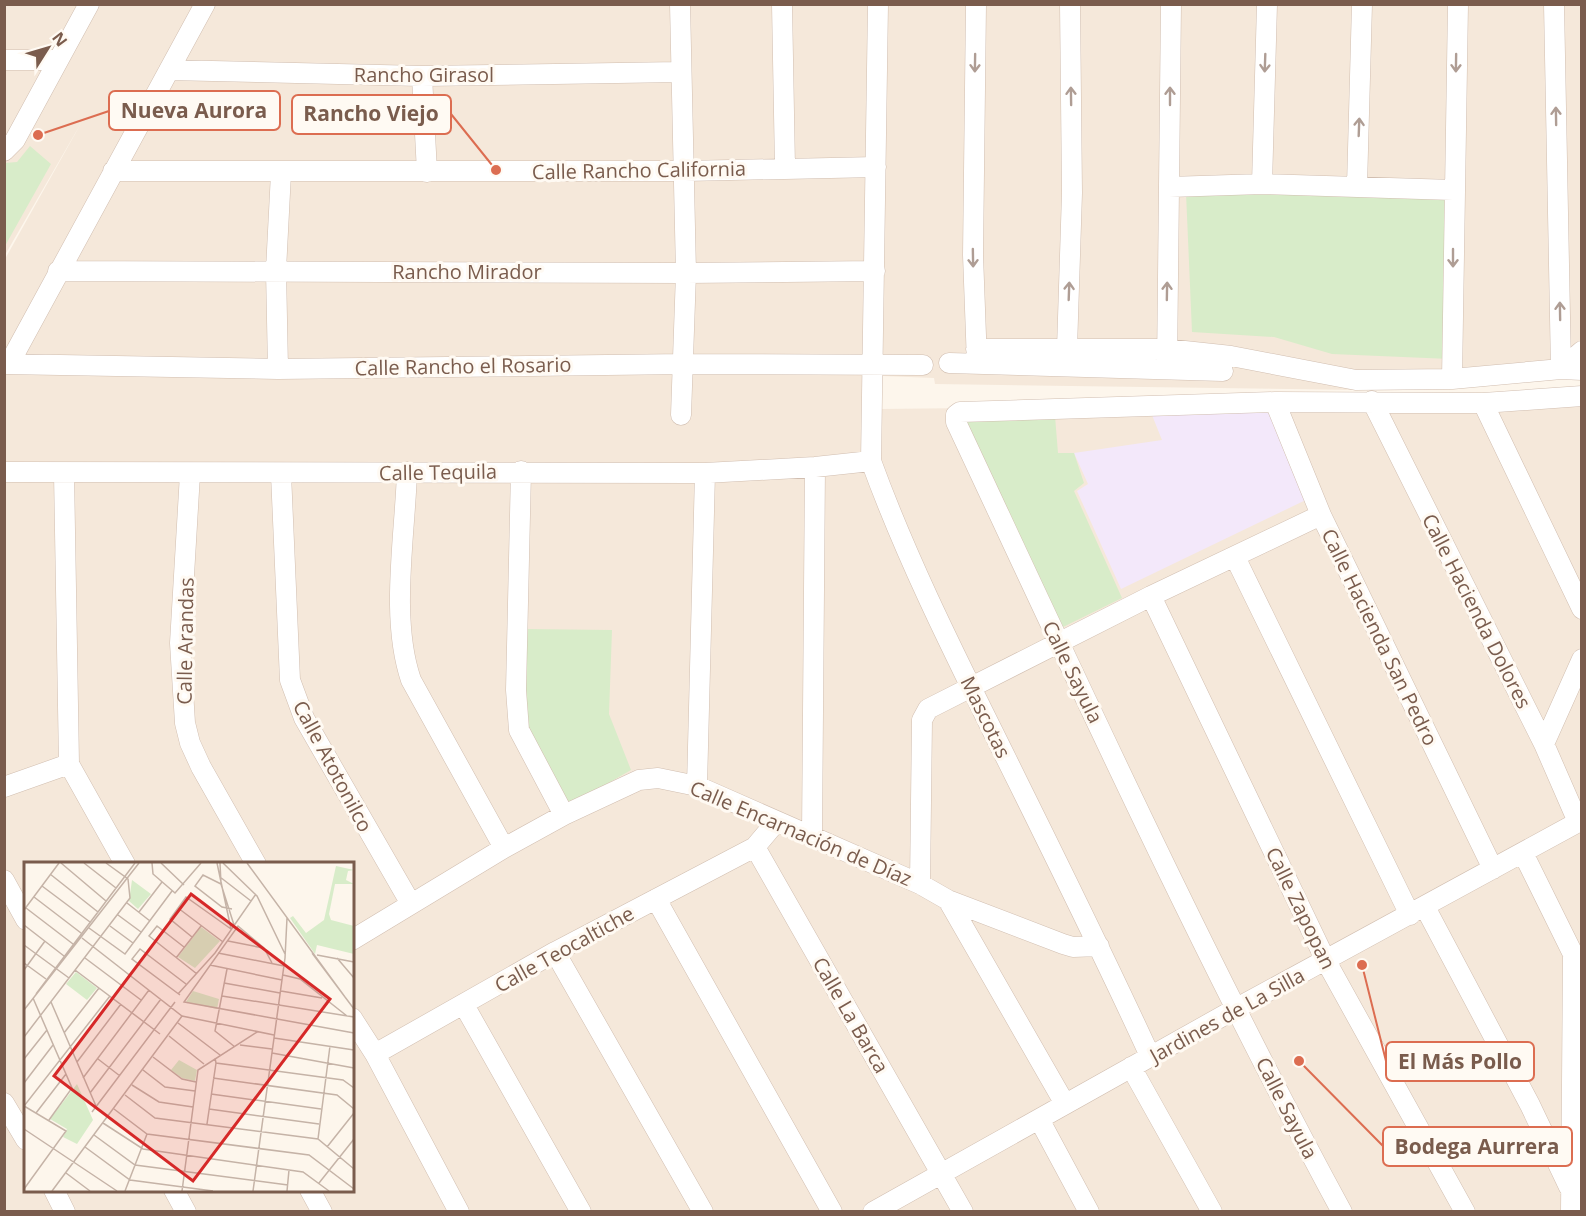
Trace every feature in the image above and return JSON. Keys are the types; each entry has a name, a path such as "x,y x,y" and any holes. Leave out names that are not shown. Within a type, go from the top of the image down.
{"street":[{"path":"4,151 15,140 89,4"},
{"path":"7,364 205,4"},
{"path":"680,4 679,72 685,171 686,273 685,364 681,415"},
{"path":"782,4 785,168"},
{"name":"Mascotas","path":"878,4 876,271 871,364 871,461 890,515 1150,1056"},
{"path":"976,4 973,255 977,356"},
{"path":"1067,349 1072,193 1070,4"},
{"path":"1166,359 1171,4"},
{"path":"1262,184 1267,4"},
{"path":"1357,186 1362,4"},
{"path":"1452,379 1453,190 1458,4"},
{"path":"1554,4 1561,369"},
{"path":"4,60 58,60"},
{"name":"Rancho Girasol","path":"170,70 422,76 679,72"},
{"path":"422,76 427,172"},
{"name":"Calle Rancho California","path":"114,171 281,173 685,171 876,166"},
{"path":"278,369 276,270 281,173"},
{"path":"1169,187 1262,184 1453,190"},
{"name":"Rancho Mirador","path":"58,271 686,273 876,271"},
{"path":"949,363 977,356 1067,349 1166,359 1223,371"},
{"path":"1561,369 1581,351"},
{"path":"977,356 1166,359 1231,356 1356,380 1452,379 1561,369 1581,370"},
{"name":"Calle Rancho el Rosario","path":"7,364 278,369 685,364 922,365"},
{"path":"1275,402 1483,403 1581,396"},
{"name":"Calle Hacienda Dolores","path":"1372,401 1544,744 1580,821"},
{"name":"Calle Hacienda San Pedro","path":"1275,402 1321,515 1493,869"},
{"name":"Calle Sayula","path":"1275,402 960,412 956,415 956,422 1058,643 1237,1008 1342,1212"},
{"path":"1483,403 1581,609"},
{"name":"Calle Tequila","path":"4,472 705,473 815,467 871,461"},
{"path":"812,835 815,467"},
{"path":"521,471 516,690 519,730 564,815"},
{"path":"406,472 401,584 402,646 406,665 438,731 504,848"},
{"path":"64,473 69,764 124,862"},
{"path":"698,786 705,473"},
{"name":"Calle Arandas","path":"190,474 180,644 185,723 190,743 201,767 255,862"},
{"name":"Calle Atotonilco","path":"281,474 290,680 293,693 315,738 411,904"},
{"path":"920,884 921,720 928,708 1151,596 1235,558 1321,515"},
{"path":"1235,558 1418,911 1540,1125 1571,1202"},
{"name":"Calle Zapopan","path":"1151,596 1326,962 1465,1212"},
{"path":"1544,744 1581,659"},
{"path":"4,787 69,764"},
{"name":"Calle Encarnación de Díaz","path":"354,939 504,848 564,815 639,780 658,778 698,786 920,884 948,900 1063,944 1073,947 1099,946"},
{"name":"Jardines de La Silla","path":"873,1212 1150,1056 1326,962 1580,821"},
{"path":"755,847 776,822"},
{"name":"Calle Teocaltiche","path":"375,1054 555,952 755,847"},
{"name":"Calle La Barca","path":"755,847 963,1212"},
{"path":"1523,853 1573,954 1571,1202"},
{"path":"4,880 24,916"},
{"path":"656,898 832,1212"},
{"path":"948,900 1065,1104"},
{"path":"555,952 703,1212"},
{"path":"464,1005 581,1212"},
{"path":"354,1021 375,1054 459,1212"},
{"path":"1131,1067 1212,1212"},
{"path":"4,1103 18,1131"},
{"path":"1039,1119 1089,1212"},
{"path":"55,1192 65,1212"},
{"path":"175,1192 186,1212"},
{"path":"311,1192 322,1212"}],"shaded area":[{"path":"5,5 1581,5 1581,375 1360,390 935,384 934,378 883,376 879,409 1345,404 1581,389 1581,1211 5,1211 5,259 84,118 5,255"},
{"path":"1273,412 1312,497 1121,589 1077,491 1088,484 1074,453 1162,440 1152,415"}],"green space":[{"path":"30,146 51,164 5,246 5,163 17,162"},
{"path":"1186,193 1448,196 1450,359 1332,354 1274,337 1192,332"},
{"path":"1055,416 1058,453 1074,453 1084,483 1074,491 1122,598 1059,629 964,418"},
{"path":"524,629 612,630 609,714 631,770 567,807 525,724"}],"place":[{"name":"Nueva Aurora","path":"38,135"},
{"name":"Rancho Viejo","path":"496,170"},
{"name":"El Más Pollo","path":"1362,965"},
{"name":"Bodega Aurrera","path":"1299,1061"}]}
